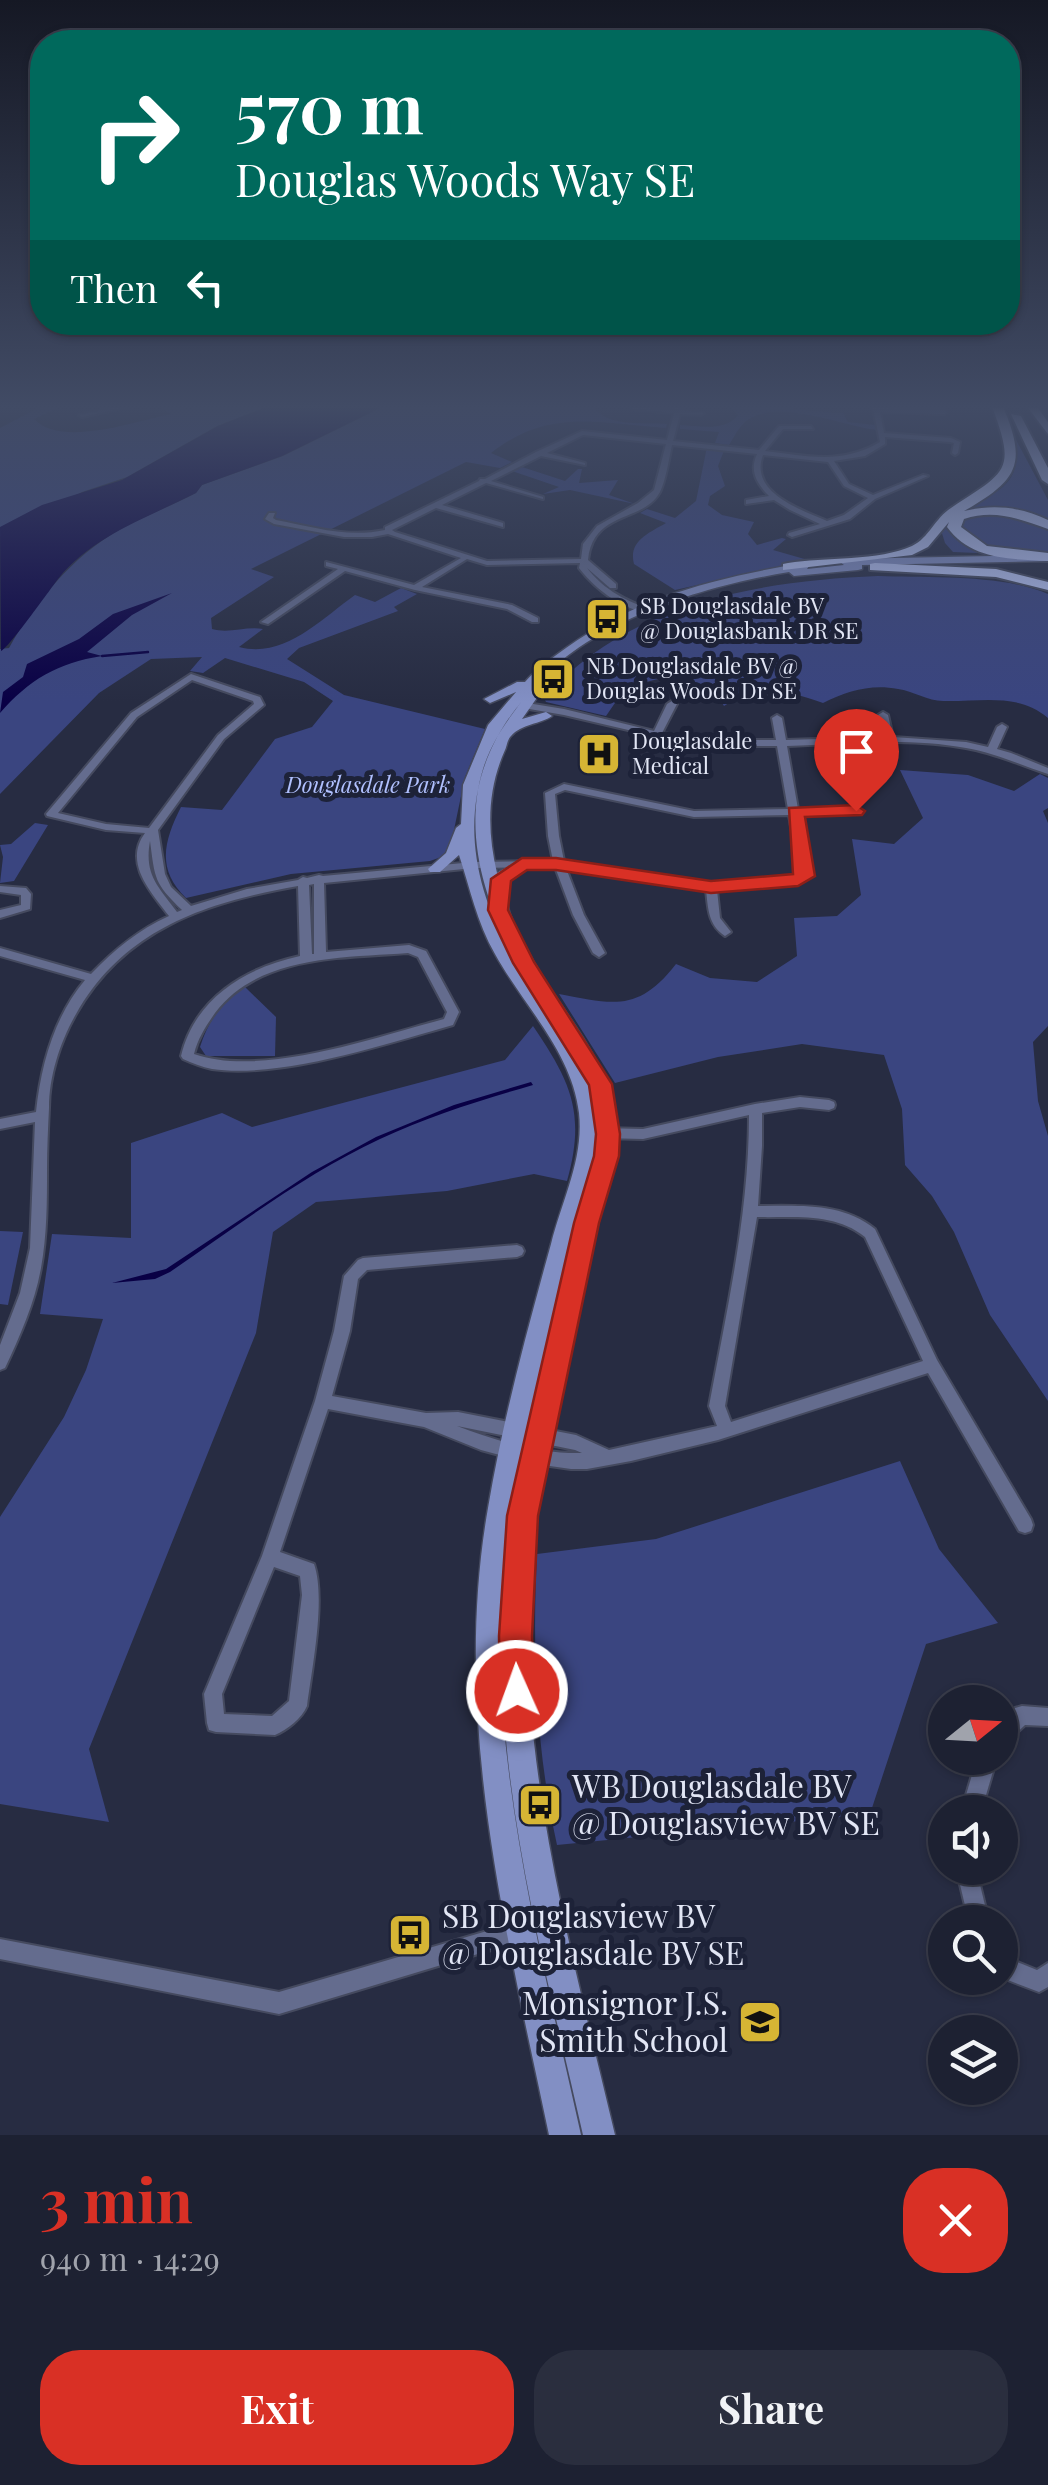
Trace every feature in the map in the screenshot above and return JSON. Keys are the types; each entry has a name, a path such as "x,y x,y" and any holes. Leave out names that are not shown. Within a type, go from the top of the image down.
{"highway":[{"path":"788,567 909,551 922,546 952,512 968,504"},
{"path":"1048,525 1028,516 988,510 964,514 954,526 961,538 980,548 1048,559"},
{"path":"937,527 940,544 954,558 971,564"},
{"path":"862,567 985,572 1048,586"}],"street":[{"path":"272,516 269,519 274,522 359,538 387,532 433,504 500,525"},
{"path":"642,606 597,585 582,568 592,536 646,504"},
{"path":"789,504 827,524"},
{"path":"792,535 856,512 866,504"},
{"path":"387,532 464,558 506,564 585,562"},
{"path":"415,588 464,558"},
{"path":"490,699 530,680 581,638 642,606 678,593 788,567 954,558 1048,559"},
{"path":"435,868 452,856 466,824 478,757 518,705 572,656 642,606 749,581 862,567 1048,559"},
{"path":"329,564 415,588 509,606 535,620"},
{"path":"266,622 344,568"},
{"path":"154,831 106,827 51,814 134,714 192,676 257,699 259,704 221,736 154,831 144,842 142,864 153,892 175,917"},
{"path":"530,680 490,770 477,865 524,963 600,1084 599,1133 568,1213 498,1512 492,1576 491,1725 496,1800 599,2135"},
{"path":"657,734 672,704"},
{"path":"518,705 546,716 576,722 587,720"},
{"path":"518,705 705,743 889,739 992,750 1048,771"},
{"path":"883,715 889,739"},
{"path":"507,734 522,722 546,716"},
{"path":"0,1363 23,1311 37,1251 43,1116 51,1054 62,1026 93,978 122,952 188,910 249,890 319,878 477,865 556,864 711,887 798,880 805,876 777,718"},
{"path":"992,750 1002,726"},
{"path":"599,953 575,912 556,864 550,793 564,787 694,814 856,811"},
{"path":"466,824 490,932 574,1068 606,1156 586,1223 523,1516 516,1653 537,1925 565,2135"},
{"path":"154,831 166,888 188,910"},
{"path":"498,910 503,875 522,864"},
{"path":"319,878 320,956"},
{"path":"303,880 306,958"},
{"path":"711,887 716,919 724,932"},
{"path":"0,889 22,890 26,907 0,914"},
{"path":"410,949 422,954 453,1012 450,1022 280,1064 198,1064 187,1056 208,1013 222,996 248,977 306,958 410,949"},
{"path":"0,952 93,978"},
{"path":"599,1133 643,1134 800,1102 829,1106"},
{"path":"727,1430 717,1406 751,1211 757,1150 756,1109"},
{"path":"0,1124 43,1116"},
{"path":"751,1211 842,1216 859,1222 870,1233 932,1365 1025,1525"},
{"path":"270,1558 308,1570 312,1594 298,1706 275,1726 216,1723 213,1694 270,1558 324,1401 351,1276 363,1264 517,1252"},
{"path":"324,1401 426,1420 447,1433 514,1441 584,1462 647,1451 727,1430 932,1365"},
{"path":"1018,1718 1022,1715 1048,1717"},
{"path":"0,1949 279,2003 537,1925"},
{"path":"1018,1973 1039,1981 1048,1974"}],"green space":[{"path":"0,504 61,504 0,537"},
{"name":"Douglasdale Park","path":"174,504 382,504 251,569 274,577 211,618 212,629 263,629 239,647 271,647 301,635 355,595 375,602 401,588 417,594 394,607 398,611 299,648 287,659 344,695 485,729 465,777 450,849 444,856 430,861 291,874 186,898 170,876 166,854 170,831 181,807 222,810 275,739 312,727 333,701 304,682 225,658 203,673 190,671 202,657 151,659 99,693 0,794 0,649 9,648 30,614 71,567 119,530"},
{"path":"693,504 708,504 722,515 754,522 748,534 757,545 786,539 773,550 808,560 675,590 634,564 633,556 637,544 647,534 666,523 640,513 647,509 675,518"},
{"path":"976,504 1048,504 1048,523 970,510 949,527 950,531 976,548 1002,554 953,552 941,530"},
{"path":"999,512 1048,528 1048,553 989,546 959,525 965,518"},
{"path":"878,576 987,580 1048,594 1048,718 1011,701 937,701 904,690 878,687 823,703 785,692 761,692 724,706 712,686 666,677 626,687 606,716 546,702 544,698 578,666 615,640 697,603 787,584"},
{"path":"900,770 968,775 1014,791 1040,774 1048,778 1048,808 1043,811 1048,823 1048,1026 1033,1042 1038,1101 1048,1136 1048,1401 990,1315 954,1232 932,1196 905,1165 902,1109 884,1055 802,1044 718,1057 615,1083 559,994 610,1002 637,998 676,964 710,978 757,982 797,956 794,918 837,916 861,895 852,839 894,844 923,818"},
{"path":"35,823 48,825 14,881 0,883 0,845 11,844"},
{"path":"245,987 276,1017 275,1056 206,1056 200,1047 211,1021"},
{"path":"533,1026 557,1064 575,1117 567,1181 534,1174 447,1191 316,1202 273,1232 256,1333 89,1749 109,1822 0,1804 0,1517 64,1417 86,1370 103,1319 40,1314 52,1234 131,1238 131,1143 222,1113 252,1127 505,1060"},
{"path":"0,1231 23,1232 8,1305 0,1304"},
{"path":"900,1461 939,1549 998,1623 926,1644 870,1814 557,1845 544,1773 537,1700 537,1554 656,1539"}],"shaded area":[{"path":"174,504 87,551 58,579 1,651 0,527 42,505"},
{"path":"172,593 132,615 87,652 102,656 71,663 45,675 0,713 3,692 23,677 27,664 79,639 113,614"},
{"path":"531,1082 533,1085 417,1123 352,1153 272,1201 170,1272 155,1279 112,1283 166,1269 312,1172 376,1137 454,1105"}],"waterway":[{"path":"102,656 148,652"}],"place":[{"name":"SB Douglasdale BV @ Douglasbank DR SE","path":"607,619"},
{"name":"NB Douglasdale BV @ Douglas Woods Dr SE","path":"553,679"},
{"name":"Douglasdale Medical","path":"599,754"},
{"name":"WB Douglasdale BV @ Douglasview BV SE","path":"540,1805"},
{"name":"SB Douglasview BV @ Douglasdale BV SE","path":"410,1935"},
{"name":"Monsignor J.S. Smith School","path":"760,2022"}],"route":[{"path":"517,1691 517,1577 523,1516 608,1134 600,1084 524,963 498,910 501,879 511,868 522,864 556,864 711,887 798,880 805,876 795,812 856,811"}]}
